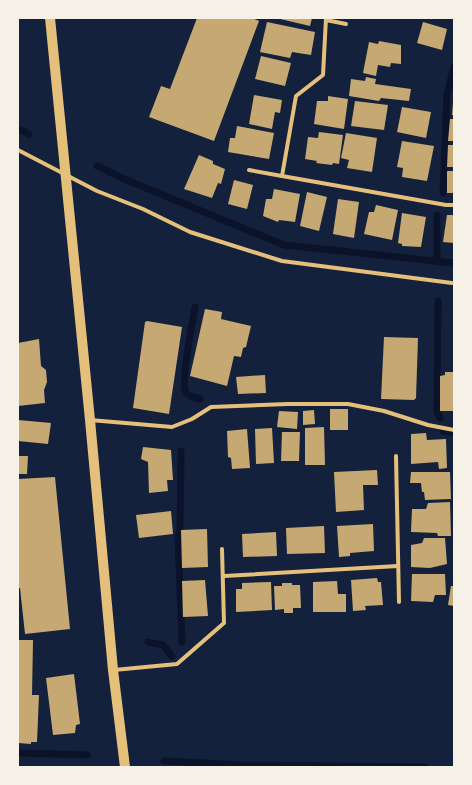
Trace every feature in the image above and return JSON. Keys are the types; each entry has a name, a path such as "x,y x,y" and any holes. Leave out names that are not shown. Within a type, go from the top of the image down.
{"main road":[{"path":"50,18 113,670 125,767"}],"street":[{"path":"282,176 296,96 323,75 326,19 346,24"},
{"path":"18,150 97,191 143,209 190,232 282,261 452,283"},
{"path":"249,170 446,205 454,205"},
{"path":"90,420 172,427 192,419 211,407 288,404 348,404 384,411 428,425 454,430"},
{"path":"396,456 399,602"},
{"path":"113,670 177,664 224,623 224,576 222,549"},
{"path":"224,576 398,566"}],"building":[{"path":"197,18 252,18 259,21 214,141 149,117 161,86 170,89"},
{"path":"276,18 312,18 310,26"},
{"path":"267,22 315,32 311,55 292,52 290,58 260,52"},
{"path":"423,22 447,29 442,50 417,43"},
{"path":"379,41 401,45 401,64 391,63 390,67 378,65 376,76 363,73 369,42 378,44"},
{"path":"261,56 291,63 285,86 255,79"},
{"path":"366,77 376,79 375,84 411,89 409,101 381,98 379,101 349,96 351,79 365,81"},
{"path":"254,95 282,100 280,113 275,112 272,129 249,124"},
{"path":"328,96 348,99 344,129 314,124 317,101 328,101"},
{"path":"355,101 388,105 384,130 351,126"},
{"path":"453,103 454,115 452,115"},
{"path":"402,107 431,112 426,138 397,132"},
{"path":"450,119 454,119 454,141 448,141"},
{"path":"237,126 274,133 269,159 228,152 230,138 235,138"},
{"path":"319,132 343,135 339,164 333,163 332,165 316,163 317,161 305,159 308,137 318,138"},
{"path":"346,133 377,138 372,172 347,168 349,160 341,158"},
{"path":"402,141 434,146 427,181 402,177 403,168 397,167"},
{"path":"448,145 454,145 454,167 447,167"},
{"path":"199,155 213,161 213,164 225,169 221,184 218,183 212,198 184,189"},
{"path":"447,171 454,171 454,193 447,193"},
{"path":"234,180 253,185 247,209 228,204"},
{"path":"274,189 300,194 295,222 279,220 278,222 263,216 266,199 272,199"},
{"path":"307,192 327,197 319,231 300,226"},
{"path":"338,199 359,202 354,238 333,234"},
{"path":"376,205 398,210 392,240 364,234 369,212 374,212"},
{"path":"402,213 426,217 421,247 402,246 402,244 398,243"},
{"path":"447,215 454,215 454,243 443,242"},
{"path":"205,309 222,312 221,319 251,326 246,347 243,348 241,357 234,356 227,386 190,376"},
{"path":"147,321 182,327 169,414 133,408 145,322"},
{"path":"384,337 418,338 416,398 414,400 381,399"},
{"path":"39,339 41,366 46,370 47,382 44,390 45,403 18,406 18,343"},
{"path":"445,372 454,372 454,411 440,411 440,376 445,375"},
{"path":"265,375 266,393 238,394 236,377"},
{"path":"330,409 348,409 348,430 330,430"},
{"path":"314,410 315,424 303,425 303,411"},
{"path":"279,411 298,412 297,429 277,427"},
{"path":"18,420 51,423 48,444 18,441"},
{"path":"324,427 325,465 305,465 305,428"},
{"path":"272,428 274,463 256,464 255,429"},
{"path":"247,429 250,468 232,469 231,458 228,457 227,431"},
{"path":"282,432 300,432 299,461 281,461"},
{"path":"426,433 427,440 446,439 447,468 439,469 438,462 411,464 411,434"},
{"path":"143,447 171,450 173,480 167,480 168,491 149,493 148,462 141,459"},
{"path":"18,456 28,456 27,474 18,474"},
{"path":"377,470 378,485 363,485 364,510 336,512 334,472"},
{"path":"411,472 450,472 451,499 425,500 421,483 410,483"},
{"path":"55,477 70,629 25,634 20,588 18,588 18,479"},
{"path":"450,502 451,536 438,536 437,533 411,532 412,509 426,509 428,503"},
{"path":"171,511 173,534 139,538 136,515"},
{"path":"373,524 374,551 350,553 350,556 339,557 337,526"},
{"path":"324,526 325,553 287,554 286,528"},
{"path":"207,529 208,567 182,568 181,530"},
{"path":"276,532 277,556 243,557 242,534"},
{"path":"424,538 445,538 447,564 430,568 411,567 411,545 422,543"},
{"path":"412,574 445,574 446,595 435,595 433,602 411,601"},
{"path":"377,578 378,582 381,582 383,605 365,606 366,610 353,611 351,580"},
{"path":"205,580 208,616 183,617 182,581"},
{"path":"337,581 338,594 346,594 346,612 313,612 313,582"},
{"path":"271,582 272,610 236,612 236,589 242,589 242,583"},
{"path":"282,583 300,585 301,608 293,608 293,613 284,613 284,609 275,610 274,586 282,586"},
{"path":"451,586 454,586 454,606 448,605"},
{"path":"18,640 33,640 32,695 39,695 37,742 31,742 31,744 18,743"},
{"path":"74,674 80,724 76,725 75,733 53,735 46,678"}],"waterway":[{"path":"443,193 447,94 454,67"},
{"path":"18,129 29,134"},
{"path":"97,166 129,181 284,245 454,263"},
{"path":"437,215 437,262"},
{"path":"438,301 437,411 440,418"},
{"path":"195,307 186,366 185,388 187,394 200,399"},
{"path":"443,431 454,433"},
{"path":"181,451 180,534 178,536 182,642"},
{"path":"148,642 163,645 172,656"},
{"path":"18,753 87,755"},
{"path":"164,761 243,765 425,767"}]}
